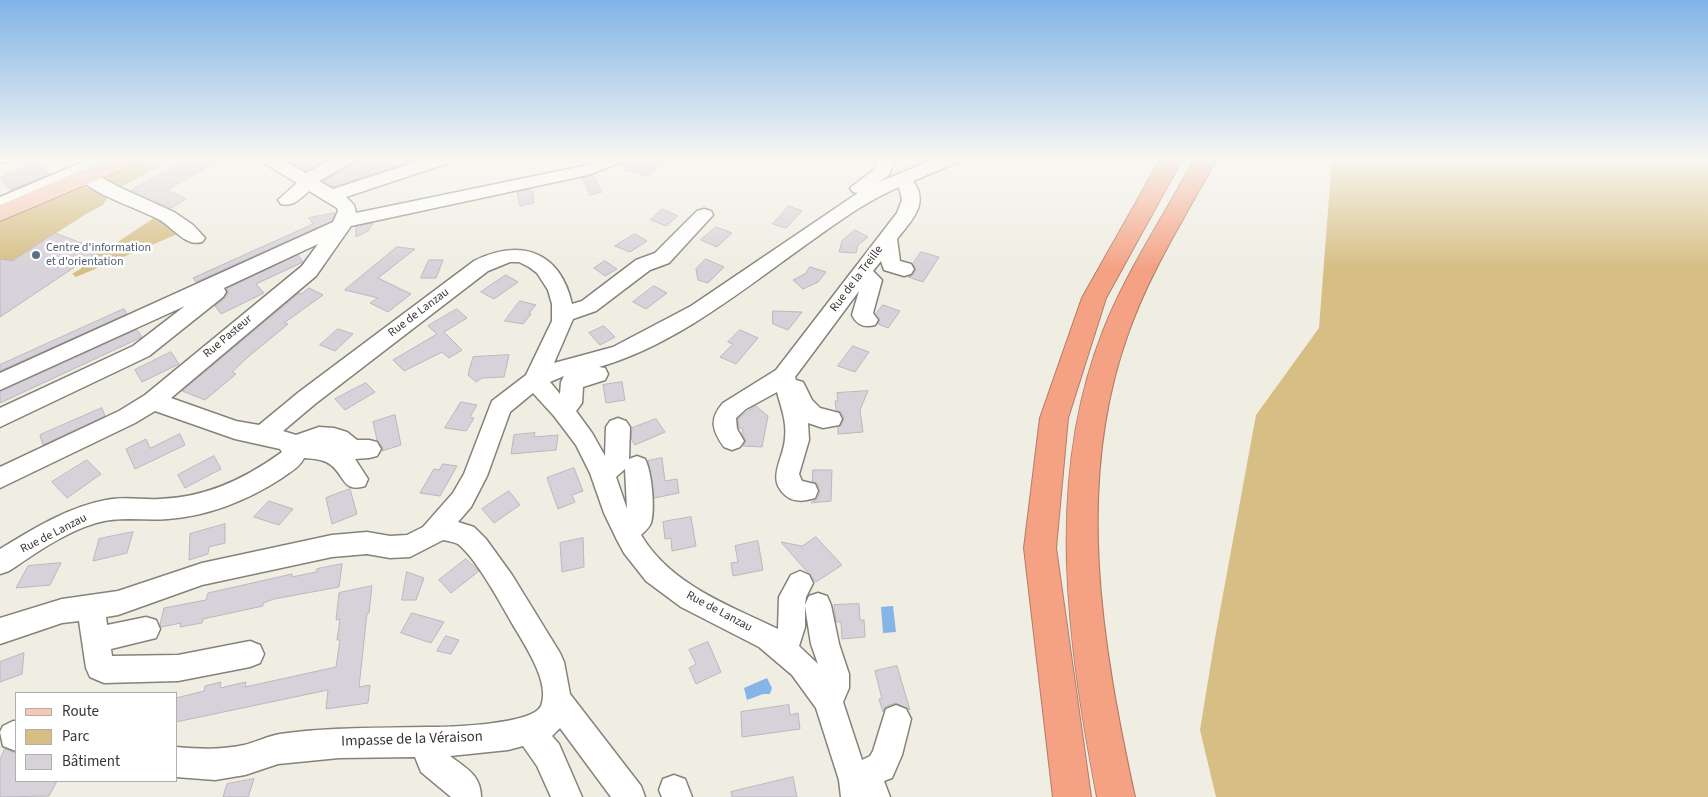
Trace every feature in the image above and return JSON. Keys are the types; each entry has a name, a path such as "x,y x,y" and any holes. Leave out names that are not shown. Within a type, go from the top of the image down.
{"highway":[{"path":"1072,797 1040,548 1054,418 1094,298 1151,195"},
{"path":"1116,797 1099,716 1080,546 1089,424 1109,351 1127,303 1150,257 1185,195"}],"main road":[{"path":"0,214 34,195"}],"street":[{"path":"0,204 28,195"},
{"path":"122,195 162,213 186,228 195,238"},
{"path":"287,200 292,195"},
{"path":"0,382 342,224 473,195"},
{"path":"848,207 840,203 849,195"},
{"path":"0,631 62,611 118,603 202,574 332,546 367,544 390,547 410,546 432,535 440,528 462,500 475,476 500,407 534,380 554,371 620,352 698,311 868,195"},
{"name":"Rue de la Treille","path":"732,440 726,434 723,424 725,414 744,399 766,389 784,376 888,238 911,204 912,195"},
{"path":"331,196 345,205 347,211 342,224"},
{"path":"534,380 563,315 589,306 643,266 662,258 704,215"},
{"name":"Rue Pasteur","path":"0,478 127,416 153,401 309,271 342,224"},
{"path":"888,238 891,265 904,269"},
{"name":"Rue de Lanzau","path":"263,435 307,398 493,259 520,255 532,259 545,268 557,288 563,315"},
{"path":"0,418 141,351 247,269"},
{"path":"862,272 872,280 862,315 868,320"},
{"path":"562,410 571,403 572,382 597,374"},
{"path":"784,376 795,387 805,408 813,417 831,419"},
{"path":"784,376 797,424 797,440 787,474 789,484 797,491 806,491"},
{"name":"Rue de Lanzau","path":"534,380 562,410 584,439 602,472 616,513 626,532 633,545 656,573 690,599 769,638 802,666 828,701 862,791"},
{"path":"153,401 235,430 288,442 294,447 328,451 344,462 356,479"},
{"path":"602,472 611,468 617,462 618,427"},
{"path":"294,447 318,436 330,435 340,439 351,450 369,449"},
{"name":"Rue de Lanzau","path":"0,563 23,548 75,521 106,510 167,510 199,506 232,494 281,466 293,456 294,447"},
{"path":"626,532 639,521 640,500 637,466"},
{"path":"440,528 465,536 477,547 503,583 550,662 556,688 556,699 630,797"},
{"path":"782,649 790,636 793,592 800,583"},
{"path":"818,605 825,644 835,674 835,688 828,701"},
{"path":"91,607 100,668 104,670 178,668 250,654"},
{"path":"96,640 146,629"},
{"name":"Impasse de la Véraison","path":"178,762 216,765 245,760 278,749 357,742 464,741 542,726 555,711 556,699"},
{"path":"862,791 881,767 887,755 896,719"},
{"path":"529,730 548,755 567,797"},
{"path":"432,742 429,754 432,761 466,788 466,797"}],"green space":[{"path":"57,195 101,195 107,198 103,205 0,269 0,220"},
{"path":"1329,195 1708,195 1708,797 1216,797 1200,730 1256,415 1319,328"},
{"path":"154,218 180,233 76,277 72,274 82,268 77,265 100,250 104,251"}],"water":[{"path":"893,606 896,632 883,633 881,607"},
{"path":"767,678 772,688 770,694 763,694 747,700 744,688"}],"building":[{"path":"143,195 178,195 186,199 171,208"},
{"path":"518,195 533,195 534,203 520,206"},
{"path":"789,206 802,211 786,228 773,224"},
{"path":"662,209 678,216 666,226 651,220"},
{"path":"335,213 332,221 196,282 193,278 313,224 309,218"},
{"path":"373,223 368,231 356,237 356,227"},
{"path":"716,227 732,233 717,247 701,240"},
{"path":"855,230 868,237 858,245 856,253 839,252 842,241"},
{"path":"55,233 100,250 0,317 0,259 12,261"},
{"path":"635,234 647,241 630,252 615,246"},
{"path":"397,247 415,249 378,278 411,294 388,312 370,303 378,298 345,290"},
{"path":"921,252 939,257 923,282 908,277 913,275 916,270 913,264"},
{"path":"298,255 303,262 256,284 264,293 221,314 215,306 225,298 228,293 227,289"},
{"path":"706,259 724,267 708,283 698,280 696,269"},
{"path":"429,260 443,260 436,278 421,278"},
{"path":"605,261 617,269 605,276 594,268"},
{"path":"810,267 826,272 818,282 803,289 793,280 805,274"},
{"path":"506,275 518,282 494,299 481,292"},
{"path":"654,286 667,293 646,309 633,302"},
{"path":"309,288 323,295 284,323 288,324 248,357 232,372 236,374 205,400 182,391 299,293 301,294"},
{"path":"520,301 536,305 529,313 531,314 523,324 505,321"},
{"path":"883,305 900,311 888,328 878,324 880,319 876,314"},
{"path":"124,309 127,314 0,371 0,365"},
{"path":"457,309 467,318 444,332 462,350 449,358 442,352 404,371 393,360 437,334 428,326"},
{"path":"773,311 802,312 788,330 773,324"},
{"path":"604,326 615,337 600,345 589,333"},
{"path":"338,329 353,334 335,351 320,345"},
{"path":"137,330 142,337 0,403 0,392"},
{"path":"740,330 758,338 736,364 720,357 733,344 728,342"},
{"path":"853,346 869,352 855,372 838,366"},
{"path":"171,352 179,364 142,382 135,370"},
{"path":"509,355 504,377 482,378 476,382 468,375 473,357"},
{"path":"622,382 625,400 606,403 603,385"},
{"path":"366,383 375,392 345,410 335,399"},
{"path":"868,391 860,410 863,432 838,434 838,427 841,426 844,418 841,412 836,410 835,401 838,401 837,393"},
{"path":"461,402 477,405 470,417 474,418 466,431 445,428"},
{"path":"756,406 768,416 762,447 743,446 746,440 742,434 743,429 739,428 738,419"},
{"path":"102,408 105,416 43,445 40,435"},
{"path":"395,415 401,445 382,451 383,448 377,440 373,422"},
{"path":"656,419 665,432 635,445 631,439 632,428"},
{"path":"535,433 534,437 558,435 556,450 511,454 514,435"},
{"path":"180,434 185,445 135,469 126,449 146,439 150,448"},
{"path":"214,456 221,469 185,488 178,475"},
{"path":"662,458 665,481 677,479 679,493 654,498 648,461"},
{"path":"87,460 101,474 67,498 52,482"},
{"path":"443,464 457,466 440,496 420,493 434,469 439,470"},
{"path":"574,468 583,491 572,495 575,502 558,509 547,478"},
{"path":"813,470 832,470 831,501 811,503 817,499 820,492 817,483 813,482"},
{"path":"350,489 357,514 332,524 326,498"},
{"path":"509,491 520,505 494,523 482,509"},
{"path":"269,501 293,509 279,525 254,517"},
{"path":"691,517 696,546 672,551 671,538 665,539 663,522"},
{"path":"225,524 225,543 209,547 208,554 189,560 190,534"},
{"path":"133,532 127,553 93,561 99,539"},
{"path":"816,537 842,565 816,582 781,542 802,546"},
{"path":"583,538 584,567 562,572 560,543"},
{"path":"758,541 763,570 733,576 731,563 738,562 735,546"},
{"path":"466,559 479,571 451,593 439,580"},
{"path":"61,563 50,585 16,588 28,566"},
{"path":"342,564 339,587 274,599 263,603 263,606 203,619 202,623 180,627 181,623 161,627 164,608 206,600 208,593 292,574 292,577 316,572 317,569"},
{"path":"407,572 424,578 416,600 402,600"},
{"path":"372,586 369,613 367,613 359,687 370,685 368,703 326,709 328,690 178,722 178,698 204,691 205,686 221,682 220,688 246,682 245,687 336,667 340,640 337,640 340,619 336,620 339,593"},
{"path":"859,604 860,620 864,620 865,637 842,639 841,622 836,622 834,605"},
{"path":"412,613 444,622 431,643 401,633"},
{"path":"446,636 459,640 451,654 437,651"},
{"path":"708,642 721,672 696,684 689,668 696,664 689,650"},
{"path":"24,653 22,674 0,682 0,662"},
{"path":"897,666 910,710 895,703 885,707 883,712 879,699 882,699 875,671"},
{"path":"789,705 790,715 798,713 800,729 742,737 741,712"},
{"path":"5,749 15,753 15,782 56,782 49,796 0,797 0,760"},
{"path":"793,777 797,797 732,797 731,792"},
{"path":"254,779 248,797 223,797 227,784"}],"place":[{"name":"Centre d'information et d'orientation","path":"36,255"}]}
